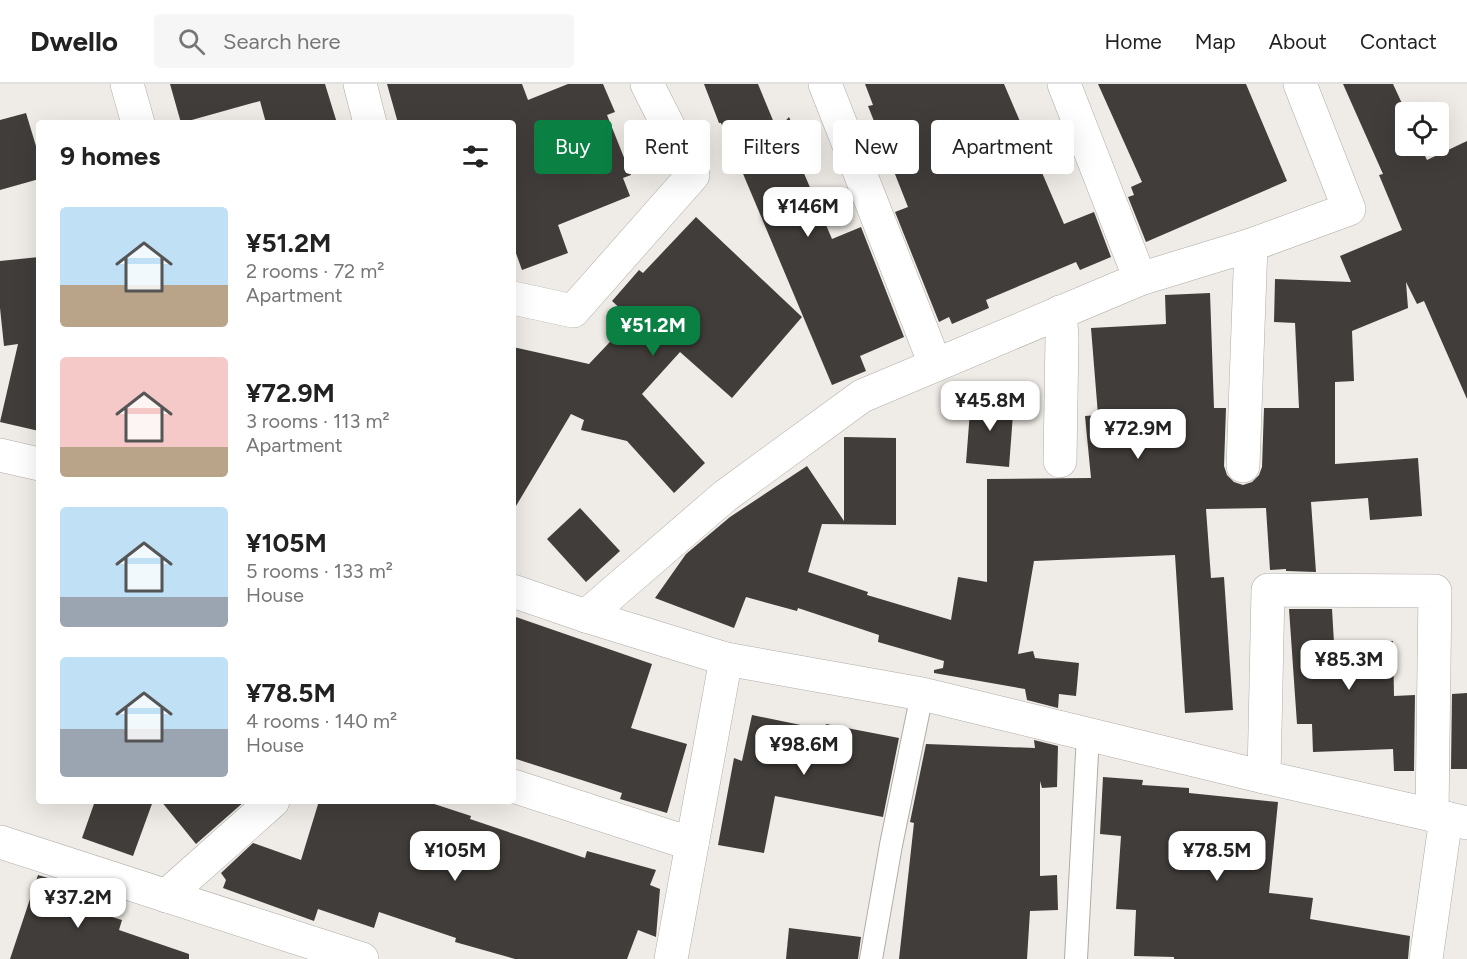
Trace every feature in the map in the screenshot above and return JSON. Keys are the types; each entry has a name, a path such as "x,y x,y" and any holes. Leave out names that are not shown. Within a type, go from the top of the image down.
{"street":[{"path":"127,84 137,120"},
{"path":"360,84 369,120"},
{"path":"516,299 573,311 693,174 647,84"},
{"path":"825,84 935,364"},
{"path":"1064,84 1140,279"},
{"path":"586,616 725,496 862,396 1140,279 1251,245 1349,209 1300,84"},
{"path":"1243,466 1251,245"},
{"path":"1060,312 1062,337 1060,461"},
{"path":"0,455 36,463"},
{"path":"1264,777 1268,590 1435,591 1448,819 1426,959"},
{"path":"516,592 726,659 922,694 1448,819"},
{"path":"671,959 726,659"},
{"path":"516,787 692,844"},
{"path":"166,896 270,804"},
{"path":"0,842 362,959"}],"lane":[{"path":"871,959 891,845 922,694"},
{"path":"1076,959 1088,735"}],"building":[{"path":"170,84 325,84 336,120 265,120 260,101 192,120 180,120"},
{"path":"387,84 522,84 528,100 568,84 603,84 615,112 607,115 609,120 534,120 534,174 612,174 612,128 624,158 624,174 631,175 623,178 630,196 558,225 568,253 522,270 516,253 516,120 397,120"},
{"path":"704,84 758,84 773,120 722,120 722,125"},
{"path":"865,84 1004,84 1019,120 931,120 931,174 1043,174 1064,224 1094,212 1111,257 1080,270 1076,262 986,300 989,308 952,324 949,317 939,322 895,212 908,207 895,174 919,174 919,120 874,120 868,106 873,105"},
{"path":"1098,84 1246,84 1287,181 1146,242 1128,197 1134,195 1131,187 1142,182"},
{"path":"1343,84 1393,84 1401,102 1395,102 1395,156 1425,156 1427,160 1435,156 1449,156 1449,150 1467,141 1467,399 1424,301 1417,304 1406,282 1408,308 1352,331 1354,381 1335,382 1335,464 1418,458 1422,516 1370,520 1368,498 1311,502 1316,572 1270,570 1266,508 1206,509 1211,578 1224,577 1233,710 1185,713 1175,555 1034,561 1018,654 1033,651 1035,658 1079,663 1076,696 1059,694 1058,708 1027,700 1025,689 934,673 934,670 943,668 944,661 878,642 879,635 798,608 797,611 746,597 734,628 655,598 686,554 730,517 807,466 844,521 844,437 896,438 896,525 822,524 808,572 868,592 867,595 951,620 958,577 987,582 987,479 1091,478 1085,416 1098,415 1091,328 1166,324 1165,295 1210,293 1214,408 1226,408 1224,466 1227,475 1234,482 1243,485 1252,482 1259,475 1262,467 1264,408 1299,408 1295,323 1274,322 1275,279 1351,282 1340,256 1402,230 1379,175 1383,174"},
{"path":"26,113 36,146 36,180 0,190 0,120"},
{"path":"743,174 804,174 832,239 861,227 904,337 860,356 866,371 832,385"},
{"path":"696,217 802,317 732,398 680,352 642,394 705,463 674,493 627,441 581,430 584,420 571,414 516,506 516,348 589,364 625,326 618,320 625,313 612,301 639,270 643,273"},
{"path":"36,257 36,430 0,422 18,344 4,346 0,308 0,261"},
{"path":"971,398 1014,401 1009,467 966,463"},
{"path":"580,508 620,551 586,582 547,539"},
{"path":"1289,609 1332,609 1334,643 1393,641 1394,696 1415,695 1414,771 1394,771 1393,749 1313,752 1312,724 1297,724"},
{"path":"516,617 652,664 631,728 687,744 667,813 620,799 622,793 516,759"},
{"path":"1467,693 1467,769 1451,769 1452,694"},
{"path":"752,715 825,730 826,724 899,738 883,817 775,796 764,853 718,845 734,758 742,761"},
{"path":"1034,740 1058,746 1057,787 1042,788 1040,781 1040,876 1057,875 1058,910 1030,911 1027,959 899,959 914,823 910,822 926,744 1035,748"},
{"path":"1103,777 1143,780 1142,785 1189,788 1189,793 1278,802 1269,893 1313,898 1310,919 1410,936 1408,959 1174,959 1174,957 1134,956 1136,910 1116,909 1121,836 1100,834"},
{"path":"94,804 152,804 133,856 82,838"},
{"path":"163,804 242,804 196,844"},
{"path":"318,804 434,804 471,816 470,819 585,858 587,851 656,870 650,885 660,889 656,937 638,930 627,959 515,959 455,942 456,938 379,912 374,928 318,909 314,921 223,888 226,880 221,873 253,843 301,860"},
{"path":"38,875 81,888 102,914 122,920 119,930 189,954 189,959 10,959"},
{"path":"789,928 861,937 858,959 786,959"}]}
